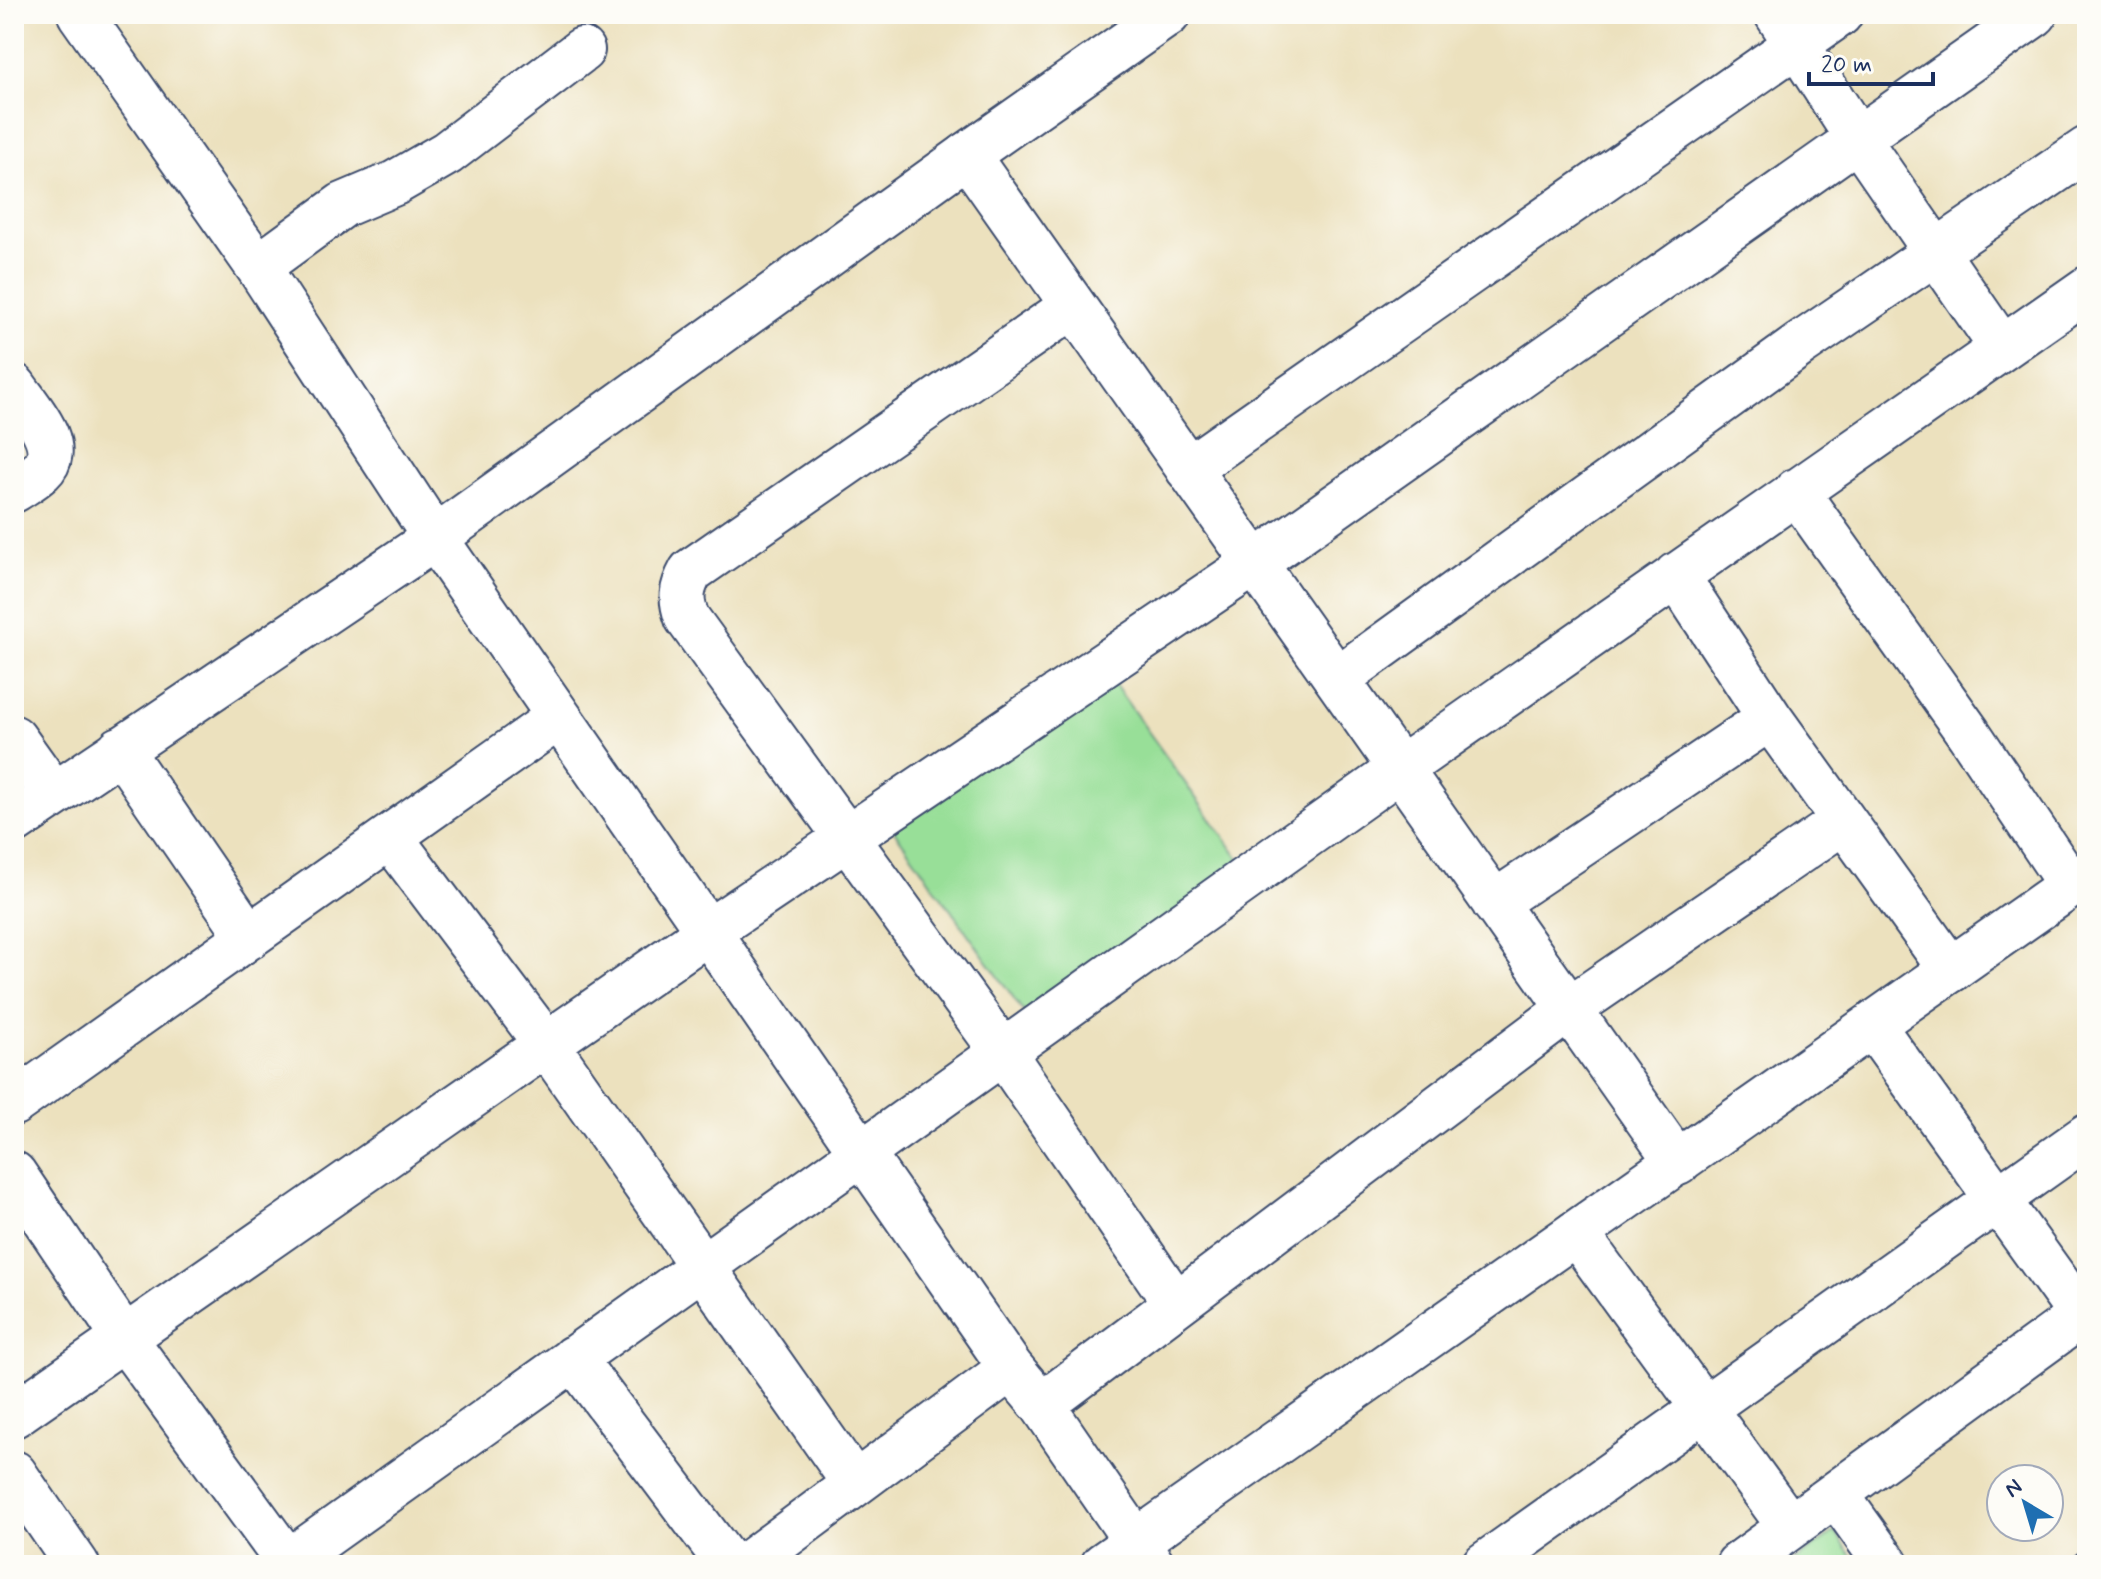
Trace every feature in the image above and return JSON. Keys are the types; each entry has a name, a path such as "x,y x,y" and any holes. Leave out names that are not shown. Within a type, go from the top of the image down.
{"street":[{"path":"80,14 258,267 435,538 1011,1368 1042,1405 1130,1557 1576,1233 2079,880 1969,734 1796,491"},
{"path":"14,822 435,538 1168,14"},
{"path":"1188,469 1787,29 1840,14"},
{"path":"14,1415 709,931 1255,563 2035,14"},
{"path":"1787,29 1858,139 2002,348"},
{"path":"258,267 343,205 395,183 447,153 582,50"},
{"path":"1337,679 1788,353 2087,149"},
{"path":"967,155 1678,1163"},
{"path":"14,1174 125,1339 287,1564 1400,769 2087,289"},
{"path":"1073,306 691,571 683,586 681,600 687,618 1002,1051 1176,1304"},
{"path":"14,386 44,430 50,452 44,469 14,490"},
{"path":"1676,575 1770,718 1951,970"},
{"path":"14,1103 559,717"},
{"path":"1494,903 1770,718"},
{"path":"14,738 54,794"},
{"path":"120,749 249,937"},
{"path":"1042,1405 1569,1009 1844,821"},
{"path":"390,837 547,1045 855,1484"},
{"path":"1738,1565 2085,1317 1873,1026"},
{"path":"1484,1565 2087,1136"},
{"path":"1576,1233 1790,1527"},
{"path":"573,1358 729,1565"},
{"path":"746,1565 1011,1368"},
{"path":"14,1473 77,1565"},
{"path":"1836,1494 1887,1565"}],"green space":[{"path":"1092,653 1256,882 1041,1036 877,807"},
{"path":"1835,1532 1858,1565 1788,1565"}],"building":[{"path":"2087,1546 2087,1565 2079,1565 2073,1557"}]}
